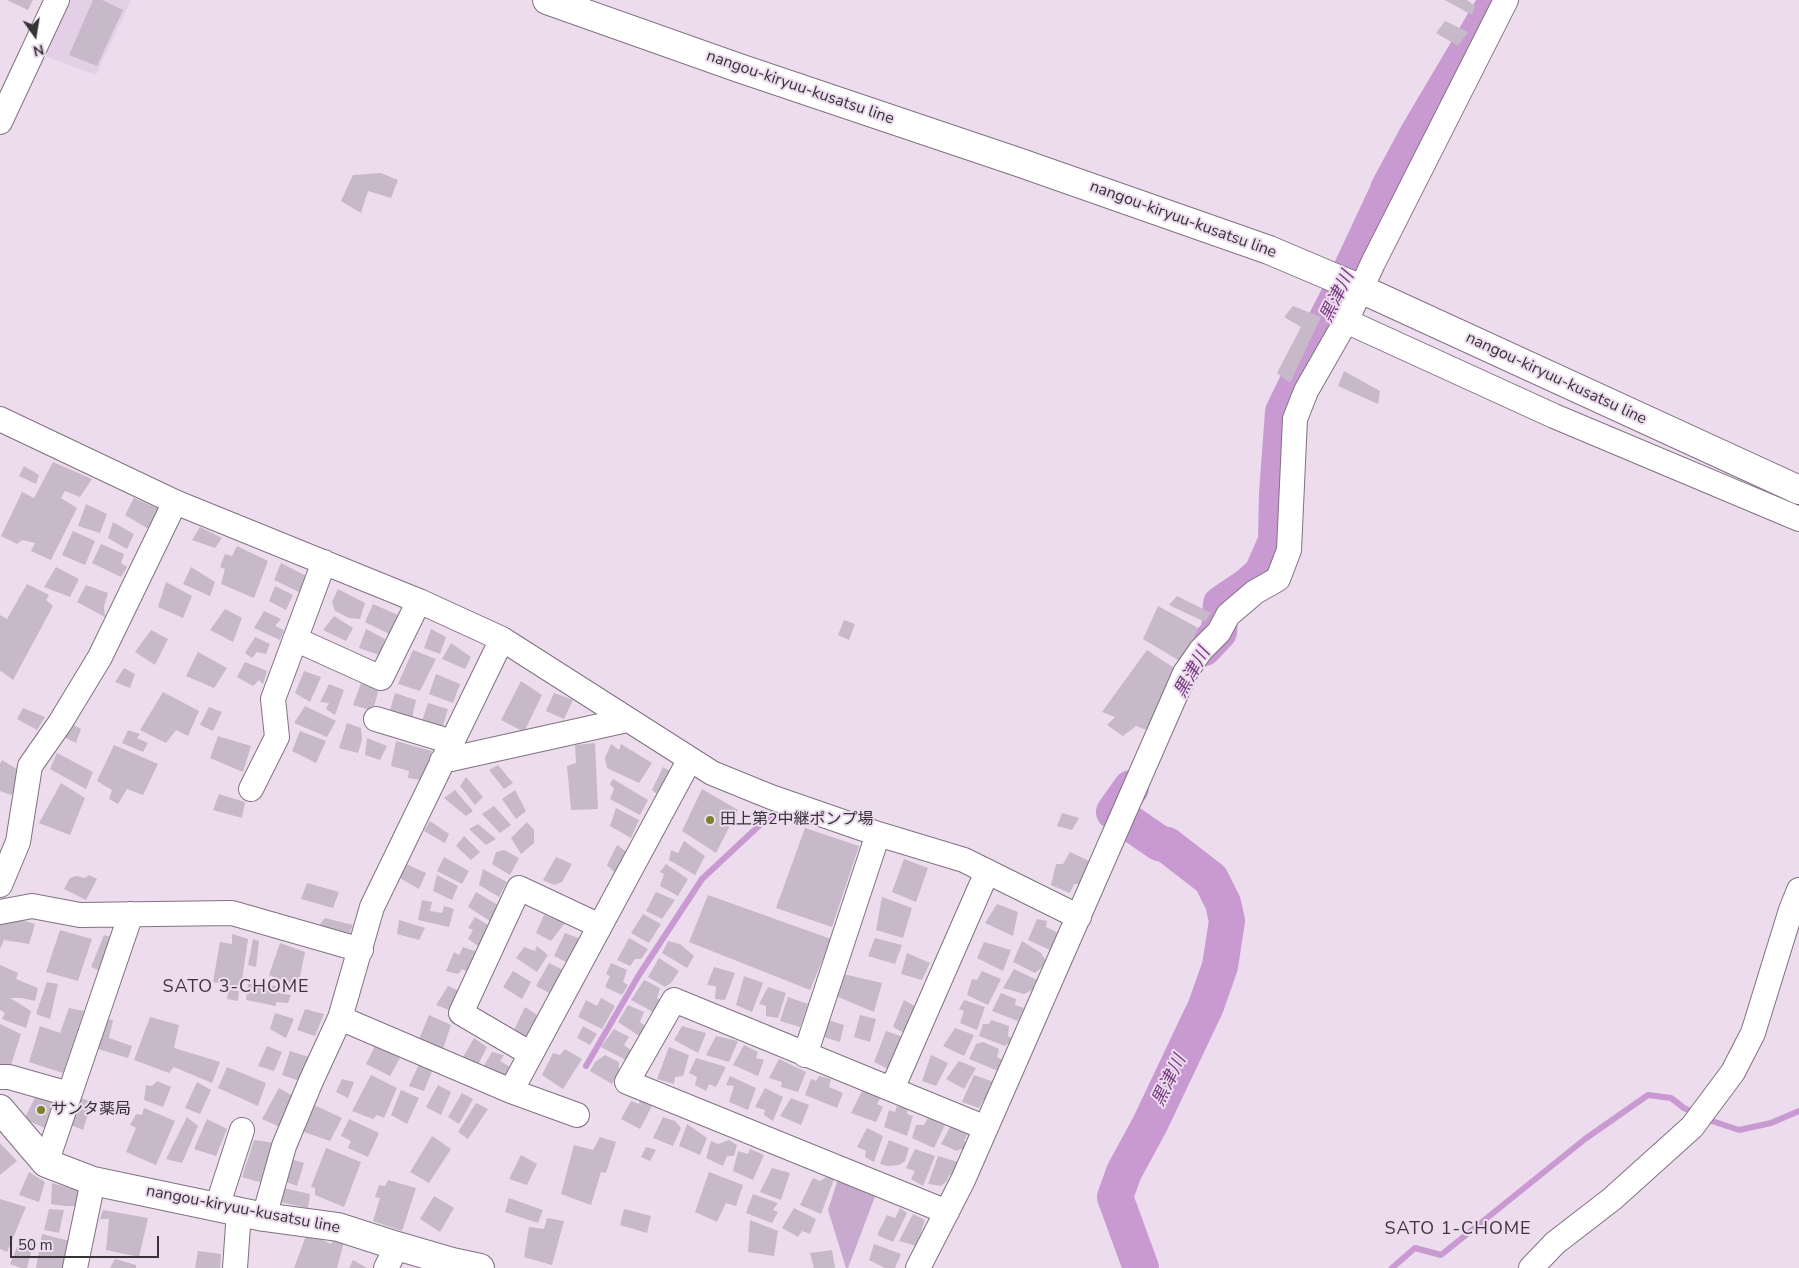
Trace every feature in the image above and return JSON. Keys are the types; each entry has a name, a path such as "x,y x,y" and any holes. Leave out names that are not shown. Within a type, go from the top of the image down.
{"main road":[{"name":"nangou-kiryuu-kusatsu line","path":"547,0 738,68 1018,162 1269,250 1361,290 1799,490"},
{"name":"nangou-kiryuu-kusatsu line","path":"0,1109 46,1163 93,1181 240,1212 338,1227 392,1257 480,1268"}],"street":[{"path":"0,122 57,0"},
{"path":"918,1268 932,1244 963,1180 1185,673 1201,650 1219,632 1228,615 1255,592 1278,579 1289,550 1295,419 1306,391 1346,321 1506,0"},
{"path":"1346,321 1554,416 1799,519"},
{"path":"0,419 175,502 419,601 502,639 712,773 772,797 878,834 964,860 1078,917"},
{"path":"0,885 18,842 30,766 60,723 100,657 175,502"},
{"path":"251,789 277,737 273,699 324,562"},
{"path":"295,639 380,678 419,601"},
{"path":"240,1212 284,1146 340,1018 372,907 502,639"},
{"path":"376,719 447,752 627,720"},
{"path":"512,1091 690,759"},
{"path":"805,1055 878,834"},
{"path":"892,1089 987,872"},
{"path":"531,1054 461,1013 519,888 600,926"},
{"path":"1531,1268 1555,1243 1612,1199 1692,1127 1734,1072 1753,1033 1799,890"},
{"path":"0,912 32,906 80,915 232,912 361,950"},
{"path":"46,1163 131,914"},
{"path":"947,1212 628,1082 674,1000 986,1128"},
{"path":"340,1018 512,1091 577,1115"},
{"path":"0,1077 9,1077 69,1094"},
{"path":"235,1268 240,1212 242,1130"},
{"path":"75,1268 93,1181"}],"shaded area":[{"path":"70,0 131,0 96,75 45,56"},
{"path":"839,1176 876,1194 848,1268 846,1268 828,1210"}],"building":[{"path":"7,0 33,0 28,10"},
{"path":"93,0 102,0 123,10 97,66 69,55"},
{"path":"1445,0 1467,0 1475,6 1472,15"},
{"path":"1445,21 1468,32 1458,46 1436,33"},
{"path":"381,173 398,180 391,198 368,191 361,213 341,201 353,175"},
{"path":"1293,306 1321,317 1290,383 1277,373 1301,327 1284,317"},
{"path":"1344,371 1380,391 1378,404 1338,386"},
{"path":"53,462 92,479 80,497 65,491 61,498 77,508 51,560 31,551 35,543 22,540 17,544 1,536 22,492 34,498"},
{"path":"24,466 39,475 36,484 19,476"},
{"path":"134,498 159,509 152,531 125,515"},
{"path":"86,504 107,514 100,533 78,526"},
{"path":"113,522 134,534 127,549 108,538"},
{"path":"200,527 222,538 215,548 192,540"},
{"path":"73,531 95,541 85,565 62,555"},
{"path":"101,544 124,554 121,563 127,567 121,577 92,563"},
{"path":"237,546 268,561 254,598 221,584 225,569 220,567 225,554 232,556"},
{"path":"281,563 310,578 301,593 274,580"},
{"path":"56,567 79,579 70,597 44,587"},
{"path":"191,567 215,582 210,596 183,584"},
{"path":"166,582 192,596 183,618 158,607"},
{"path":"27,584 49,595 46,600 53,606 13,680 0,672 0,615 7,619"},
{"path":"86,585 108,593 104,606 105,617 77,602"},
{"path":"275,586 293,595 286,610 269,601"},
{"path":"338,589 365,603 360,619 349,618 335,611 332,602"},
{"path":"1177,596 1211,613 1205,622 1169,605"},
{"path":"373,604 398,615 389,634 365,622"},
{"path":"1158,606 1198,628 1183,663 1143,639"},
{"path":"225,609 242,618 233,642 210,630"},
{"path":"264,611 281,619 275,626 284,630 280,640 254,628"},
{"path":"334,616 353,628 346,641 323,630"},
{"path":"844,620 855,624 849,640 838,635"},
{"path":"366,629 385,639 379,655 359,648"},
{"path":"431,629 446,637 440,654 424,648"},
{"path":"151,630 168,639 155,665 135,652"},
{"path":"255,637 270,644 266,654 257,652 252,658 245,653"},
{"path":"451,643 471,657 465,669 442,659"},
{"path":"413,650 436,659 420,691 398,684"},
{"path":"1147,650 1177,670 1152,732 1136,726 1123,736 1107,725 1115,717 1102,712"},
{"path":"198,652 227,668 214,688 186,676"},
{"path":"245,662 267,671 263,684 259,680 253,686 237,677"},
{"path":"124,668 135,674 130,688 115,682"},
{"path":"304,671 321,677 310,702 295,693"},
{"path":"436,674 460,684 453,703 429,694"},
{"path":"521,681 542,695 524,732 501,720"},
{"path":"361,683 379,688 373,711 353,705"},
{"path":"329,684 344,690 335,715 326,709 329,703 320,702"},
{"path":"163,692 199,711 188,736 176,730 166,743 140,730"},
{"path":"395,693 416,700 411,723 395,716 395,712 390,710"},
{"path":"554,693 573,700 564,719 546,711"},
{"path":"428,703 448,709 442,729 421,724"},
{"path":"305,706 336,721 327,737 294,723"},
{"path":"209,707 222,712 213,731 200,725"},
{"path":"23,708 45,717 37,730 17,719"},
{"path":"347,723 361,728 362,740 358,753 339,748"},
{"path":"72,724 81,729 76,743 64,737"},
{"path":"128,730 140,734 137,738 148,743 143,752 122,743"},
{"path":"300,731 326,741 316,763 292,751"},
{"path":"218,736 251,746 243,772 210,758"},
{"path":"367,738 387,746 380,760 365,755"},
{"path":"396,741 432,751 421,780 408,778 409,771 391,766"},
{"path":"595,743 598,809 571,810 567,766 576,763 575,745"},
{"path":"611,744 619,750 621,744 652,763 639,783 607,768 605,758"},
{"path":"114,745 158,764 143,795 127,789 118,804 109,799 112,790 97,781"},
{"path":"57,753 93,772 86,789 50,769"},
{"path":"2,760 28,776 11,795 0,791 0,764"},
{"path":"498,765 513,783 504,789 489,770"},
{"path":"663,767 675,774 661,797 652,790"},
{"path":"466,777 483,797 475,805 460,786"},
{"path":"613,779 648,800 640,815 610,799 614,789 610,784"},
{"path":"61,783 85,798 70,835 39,823"},
{"name":"田上第2中継ポンプ場","path":"702,789 738,810 716,853 682,831"},
{"path":"455,790 473,811 466,816 444,798"},
{"path":"515,790 526,811 516,819 502,799"},
{"path":"219,794 245,802 242,818 213,810"},
{"path":"494,806 511,825 500,833 482,814"},
{"path":"616,808 639,820 631,838 610,826"},
{"path":"1062,813 1079,818 1072,830 1057,826"},
{"path":"430,821 449,834 445,843 424,831"},
{"path":"527,822 534,830 534,843 521,854 511,838"},
{"path":"478,824 496,839 486,845 469,829"},
{"path":"805,828 859,846 832,927 776,908"},
{"path":"464,836 480,852 471,860 456,846"},
{"path":"684,841 705,856 695,875 669,860 671,850 678,853"},
{"path":"617,845 631,855 618,882 611,878 614,872 607,865"},
{"path":"504,850 519,858 510,875 492,864 496,852"},
{"path":"1070,852 1089,861 1080,884 1074,884 1070,893 1051,885 1056,864 1063,864"},
{"path":"444,857 469,871 462,884 437,871"},
{"path":"556,857 572,864 562,882 554,885 543,880"},
{"path":"904,859 928,868 916,902 892,892"},
{"path":"404,863 426,873 419,889 398,877"},
{"path":"666,864 688,879 678,896 660,886 664,874 660,872"},
{"path":"483,869 507,882 499,897 479,885"},
{"path":"89,875 97,879 86,900 64,889 70,878 76,876 85,878"},
{"path":"437,875 458,886 452,900 433,891"},
{"path":"307,883 339,892 333,908 301,899"},
{"path":"476,892 501,907 490,921 468,907"},
{"path":"656,892 675,900 662,919 646,911"},
{"path":"708,895 831,939 810,990 689,942"},
{"path":"882,897 912,908 903,938 876,930"},
{"path":"422,900 432,902 430,911 442,913 444,906 454,909 449,927 418,920"},
{"path":"997,904 1018,912 1013,936 985,923"},
{"path":"643,914 661,924 649,943 631,933"},
{"path":"544,915 565,923 551,941 536,933"},
{"path":"9,916 35,924 29,944 4,940 0,949 0,920"},
{"path":"475,917 491,927 484,950 468,939 473,930 468,928"},
{"path":"325,918 353,925 347,940 317,928"},
{"path":"1037,919 1047,921 1046,927 1058,933 1050,950 1028,940"},
{"path":"399,920 425,928 419,940 397,934"},
{"path":"60,930 92,939 78,981 46,972"},
{"path":"565,933 583,940 570,964 554,956"},
{"path":"232,934 248,939 241,987 213,982 220,942 232,944"},
{"path":"104,935 117,939 103,972 91,967"},
{"path":"629,938 648,949 641,959 635,959 630,966 617,960"},
{"path":"875,938 902,945 895,964 868,956"},
{"path":"253,939 259,941 256,967 248,965"},
{"path":"668,941 680,944 694,956 687,968 662,953"},
{"path":"1022,941 1041,953 1047,963 1035,973 1013,962"},
{"path":"984,942 1011,950 1003,971 977,958"},
{"path":"280,943 305,952 298,986 269,975"},
{"path":"537,946 548,955 537,972 516,958 524,947 535,951"},
{"path":"463,947 480,953 471,974 462,969 458,974 446,971 454,952 459,955"},
{"path":"907,953 930,963 922,980 901,974"},
{"path":"659,958 679,971 671,983 665,987 648,977"},
{"path":"549,963 565,971 553,995 536,986"},
{"path":"611,963 627,970 623,982 628,985 622,995 605,987 610,976 606,974"},
{"path":"0,965 18,973 16,979 38,988 35,1001 10,998 31,1011 26,1028 2,1019 5,1013 0,1010"},
{"path":"714,967 735,973 725,1000 715,999 716,986 707,985"},
{"path":"1014,969 1037,980 1034,989 1024,994 1003,988"},
{"path":"513,971 531,982 522,999 503,987"},
{"path":"982,971 1001,979 988,1005 967,995 972,979 977,980"},
{"path":"839,973 882,983 874,1012 836,996"},
{"path":"744,976 763,983 752,1012 736,1005"},
{"path":"644,980 660,988 657,998 663,1001 655,1013 631,1000"},
{"path":"47,982 58,984 50,1019 36,1014"},
{"path":"248,984 278,986 279,993 291,995 288,1003 276,1002 276,1006 246,1000"},
{"path":"448,986 462,992 449,1010 436,1005"},
{"path":"768,987 786,993 778,1018 766,1016 766,1006 759,1004"},
{"path":"229,990 239,991 238,1001 227,999"},
{"path":"1001,993 1016,999 1015,1005 1024,1008 1018,1021 992,1011"},
{"path":"788,997 808,1004 800,1027 780,1021"},
{"path":"601,998 615,1006 602,1029 578,1017 586,1000 597,1006"},
{"path":"904,1000 921,1010 910,1036 893,1027"},
{"path":"964,1000 985,1007 977,1030 960,1023 964,1011 959,1009"},
{"path":"628,1005 644,1012 640,1022 648,1028 641,1037 618,1022"},
{"path":"525,1007 537,1015 528,1038 514,1030"},
{"path":"69,1008 84,1011 63,1073 29,1062 40,1026 60,1033"},
{"path":"305,1009 324,1014 315,1036 297,1030"},
{"path":"275,1013 294,1019 286,1038 270,1029"},
{"path":"429,1015 451,1025 442,1052 418,1042"},
{"path":"860,1015 876,1019 870,1042 854,1037"},
{"path":"150,1017 179,1025 174,1048 220,1062 212,1083 174,1067 169,1073 134,1060"},
{"path":"105,1019 113,1020 109,1038 132,1046 128,1058 98,1049"},
{"path":"828,1020 844,1025 840,1042 824,1037"},
{"path":"991,1020 1009,1026 1008,1036 1013,1039 1005,1046 979,1036 983,1024 989,1024"},
{"path":"0,1024 21,1034 10,1068 0,1064"},
{"path":"583,1026 597,1034 590,1045 577,1038"},
{"path":"682,1026 706,1033 698,1053 674,1040"},
{"path":"955,1028 974,1035 964,1056 943,1046"},
{"path":"614,1029 629,1037 624,1045 631,1050 626,1060 601,1047"},
{"path":"886,1031 903,1037 890,1070 874,1062"},
{"path":"716,1036 738,1041 729,1062 706,1055"},
{"path":"474,1038 487,1047 477,1067 462,1059"},
{"path":"983,1042 999,1049 997,1057 1004,1061 998,1071 969,1059 976,1044"},
{"path":"744,1045 758,1052 756,1058 764,1060 758,1076 733,1065"},
{"path":"267,1046 282,1052 274,1071 258,1066"},
{"path":"375,1046 400,1058 390,1076 366,1064"},
{"path":"669,1047 689,1055 683,1076 675,1077 674,1084 657,1079"},
{"path":"565,1049 582,1059 563,1089 542,1075 553,1053 560,1055"},
{"path":"290,1051 309,1057 300,1081 282,1075"},
{"path":"492,1052 504,1055 500,1061 512,1068 505,1082 482,1069"},
{"path":"605,1055 619,1062 619,1072 612,1084 590,1071 595,1062"},
{"path":"931,1055 948,1063 936,1086 922,1081"},
{"path":"696,1058 726,1067 716,1087 709,1084 706,1091 695,1085 697,1077 689,1073"},
{"path":"779,1059 806,1072 798,1092 781,1087 782,1082 769,1078"},
{"path":"959,1061 976,1068 964,1089 946,1079"},
{"path":"419,1064 433,1069 424,1091 409,1086"},
{"path":"227,1067 266,1083 258,1106 218,1088"},
{"path":"371,1075 397,1088 384,1118 377,1115 373,1119 352,1111"},
{"path":"974,1075 994,1082 989,1101 983,1100 979,1108 962,1102"},
{"path":"730,1076 756,1088 748,1110 729,1102 734,1086 726,1085"},
{"path":"819,1076 831,1079 829,1087 843,1093 837,1108 805,1095 811,1079 816,1081"},
{"path":"342,1079 354,1082 348,1098 336,1092"},
{"path":"157,1081 171,1087 163,1107 144,1100 146,1085 152,1086"},
{"path":"197,1082 211,1090 200,1114 185,1108"},
{"path":"438,1085 451,1092 441,1115 426,1107"},
{"path":"279,1088 293,1096 280,1127 262,1119"},
{"path":"765,1088 783,1097 773,1121 764,1115 765,1110 755,1107"},
{"path":"401,1090 419,1098 407,1124 391,1115"},
{"path":"862,1091 881,1097 877,1104 883,1107 876,1122 851,1113"},
{"name":"サンタ薬局","path":"38,1092 57,1101 45,1128 24,1119"},
{"path":"462,1093 473,1099 459,1124 448,1117"},
{"path":"81,1098 92,1102 83,1130 71,1125"},
{"path":"791,1098 809,1105 801,1125 780,1116"},
{"path":"640,1099 653,1104 640,1129 621,1119 631,1101 639,1104"},
{"path":"476,1103 488,1109 468,1139 458,1132"},
{"path":"314,1105 342,1118 330,1141 304,1132"},
{"path":"897,1106 908,1109 907,1114 913,1116 907,1136 884,1127 889,1110 895,1112"},
{"path":"144,1108 175,1121 156,1165 126,1152 136,1128 130,1125 136,1114 142,1115"},
{"path":"187,1117 198,1126 182,1163 166,1159"},
{"path":"663,1117 675,1121 681,1128 673,1146 653,1138"},
{"path":"928,1118 945,1125 934,1148 912,1138 916,1125 924,1125"},
{"path":"207,1119 227,1129 216,1156 194,1149"},
{"path":"349,1119 379,1133 368,1157 348,1148 351,1141 341,1136"},
{"path":"687,1124 707,1138 700,1155 679,1146"},
{"path":"950,1127 968,1133 964,1141 968,1143 966,1151 960,1149 957,1151 941,1144"},
{"path":"867,1128 883,1136 874,1162 865,1157 866,1151 857,1147"},
{"path":"432,1136 451,1149 429,1183 410,1172"},
{"path":"600,1137 616,1142 606,1173 601,1172 591,1205 561,1194 574,1145 593,1150"},
{"path":"254,1140 274,1143 263,1183 242,1177"},
{"path":"729,1140 737,1145 734,1156 727,1156 723,1166 706,1158 711,1141 718,1144"},
{"path":"889,1140 909,1148 905,1161 899,1165 888,1166 880,1164"},
{"path":"0,1143 17,1161 0,1175"},
{"path":"646,1147 656,1150 650,1161 641,1157"},
{"path":"326,1148 361,1162 344,1207 315,1195 315,1188 311,1187"},
{"path":"750,1149 764,1155 753,1180 733,1171 738,1151 748,1154"},
{"path":"915,1149 935,1156 923,1186 911,1179 915,1171 906,1168"},
{"path":"521,1155 537,1164 527,1185 509,1179"},
{"path":"938,1156 958,1162 955,1175 949,1175 947,1181 941,1186 928,1184"},
{"path":"291,1159 304,1163 297,1186 284,1181"},
{"path":"772,1168 790,1173 781,1200 760,1192"},
{"path":"29,1172 45,1182 39,1202 19,1195"},
{"path":"709,1172 743,1185 736,1206 726,1203 717,1222 695,1212"},
{"path":"828,1176 834,1179 821,1214 800,1205 813,1178 820,1181"},
{"path":"388,1180 416,1188 402,1231 373,1221 380,1198 375,1197 379,1185 385,1186"},
{"path":"52,1183 84,1192 81,1206 51,1204"},
{"path":"283,1188 310,1194 308,1208 280,1202"},
{"path":"753,1194 778,1203 773,1210 778,1212 772,1223 746,1213"},
{"path":"434,1196 454,1208 440,1232 420,1219"},
{"path":"509,1198 543,1210 538,1223 505,1212"},
{"path":"0,1199 26,1207 7,1252 0,1249"},
{"path":"794,1208 816,1219 810,1234 802,1231 798,1237 782,1228"},
{"path":"900,1208 907,1213 893,1242 877,1235 887,1215 895,1218"},
{"path":"49,1209 64,1210 59,1233 44,1230"},
{"path":"624,1209 651,1216 647,1233 620,1225"},
{"path":"103,1210 148,1218 139,1257 106,1250 109,1219 100,1219"},
{"path":"913,1214 925,1220 920,1235 924,1236 917,1246 899,1241"},
{"path":"547,1218 564,1221 552,1265 524,1257 529,1227 544,1229"},
{"path":"750,1220 778,1231 774,1256 748,1252"},
{"path":"307,1233 331,1244 333,1240 344,1242 337,1268 294,1268"},
{"path":"42,1234 74,1242 69,1268 36,1268"},
{"path":"21,1237 34,1241 27,1268 10,1264"},
{"path":"874,1244 901,1254 895,1268 885,1268 869,1260"},
{"path":"832,1250 835,1268 814,1268 810,1253"},
{"path":"198,1251 221,1254 220,1268 195,1268"},
{"path":"115,1259 136,1265 136,1268 110,1268"},
{"path":"353,1260 367,1268 349,1268"}],"waterway":[{"name":"黒津川","path":"1204,648 1219,632 1221,604 1249,585 1262,573 1276,541 1277,493 1283,412 1305,367 1303,365 1341,291 1386,195 1390,191 1388,189 1417,135 1491,10"},
{"name":"黒津川","path":"1131,788 1114,812 1159,843 1167,845 1211,879 1223,903 1227,921 1220,966 1206,1006 1150,1124 1124,1172 1115,1197 1141,1268"},
{"path":"586,1066 639,975 702,879 778,808"},
{"path":"1392,1268 1415,1248 1441,1255 1585,1139 1648,1095 1671,1098 1684,1108 1709,1120 1739,1130 1771,1123 1799,1111"}],"place":[{"name":"田上第2中継ポンプ場","path":"710,820"},
{"name":"サンタ薬局","path":"41,1110"}],"district":[{"name":"SATO 3-CHOME","path":"236,988"},
{"name":"SATO 1-CHOME","path":"1458,1230"}]}
